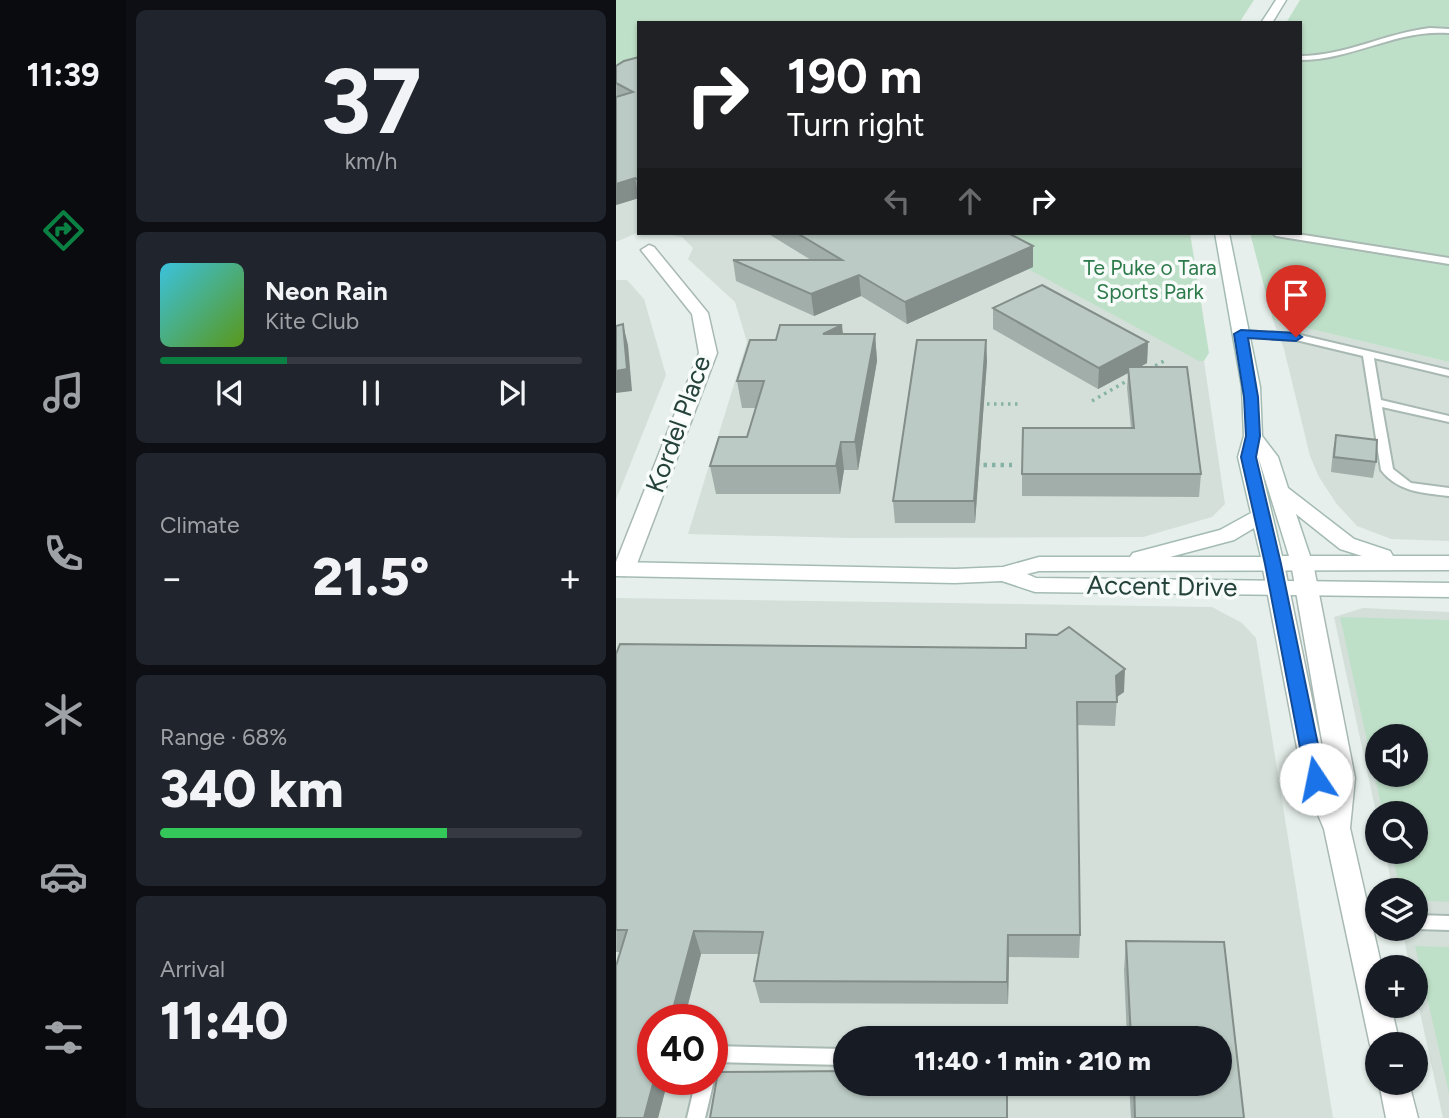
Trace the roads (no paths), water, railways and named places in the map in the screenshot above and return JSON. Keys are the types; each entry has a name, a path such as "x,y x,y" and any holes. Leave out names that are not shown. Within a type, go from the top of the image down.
{"main road":[{"path":"1267,21 1281,0"},
{"path":"1222,235 1251,387 1253,436 1248,457 1276,576 1316,779 1337,829 1365,913"},
{"name":"Kordel Place","path":"620,569 708,353 700,313 649,250"},
{"path":"1253,436 1268,457 1302,563 1342,778 1337,829"},
{"path":"1277,489 1347,544 1390,558 1423,562"},
{"path":"1108,566 1227,535 1262,515"},
{"name":"Accent Drive","path":"1003,574 1035,585 1276,576 1302,563 1449,563"},
{"name":"Accent Drive","path":"620,569 955,576 1003,574 1039,564 1276,576 1307,588 1449,590"},
{"path":"1371,941 1383,1032"},
{"path":"1397,1095 1402,1118"}],"lane":[{"path":"1302,58 1323,58 1349,52 1416,31 1449,31"},
{"path":"1288,235 1449,261"},
{"path":"1241,334 1296,337 1449,373"},
{"path":"1368,354 1387,470 1392,477 1418,489 1449,492"},
{"path":"1376,402 1449,419"},
{"path":"1428,922 1449,923"},
{"path":"728,1054 833,1057"},
{"path":"696,1118 701,1095"}],"park label":[{"name":"Te Puke o Tara Sports Park","path":"1150,280"}]}
